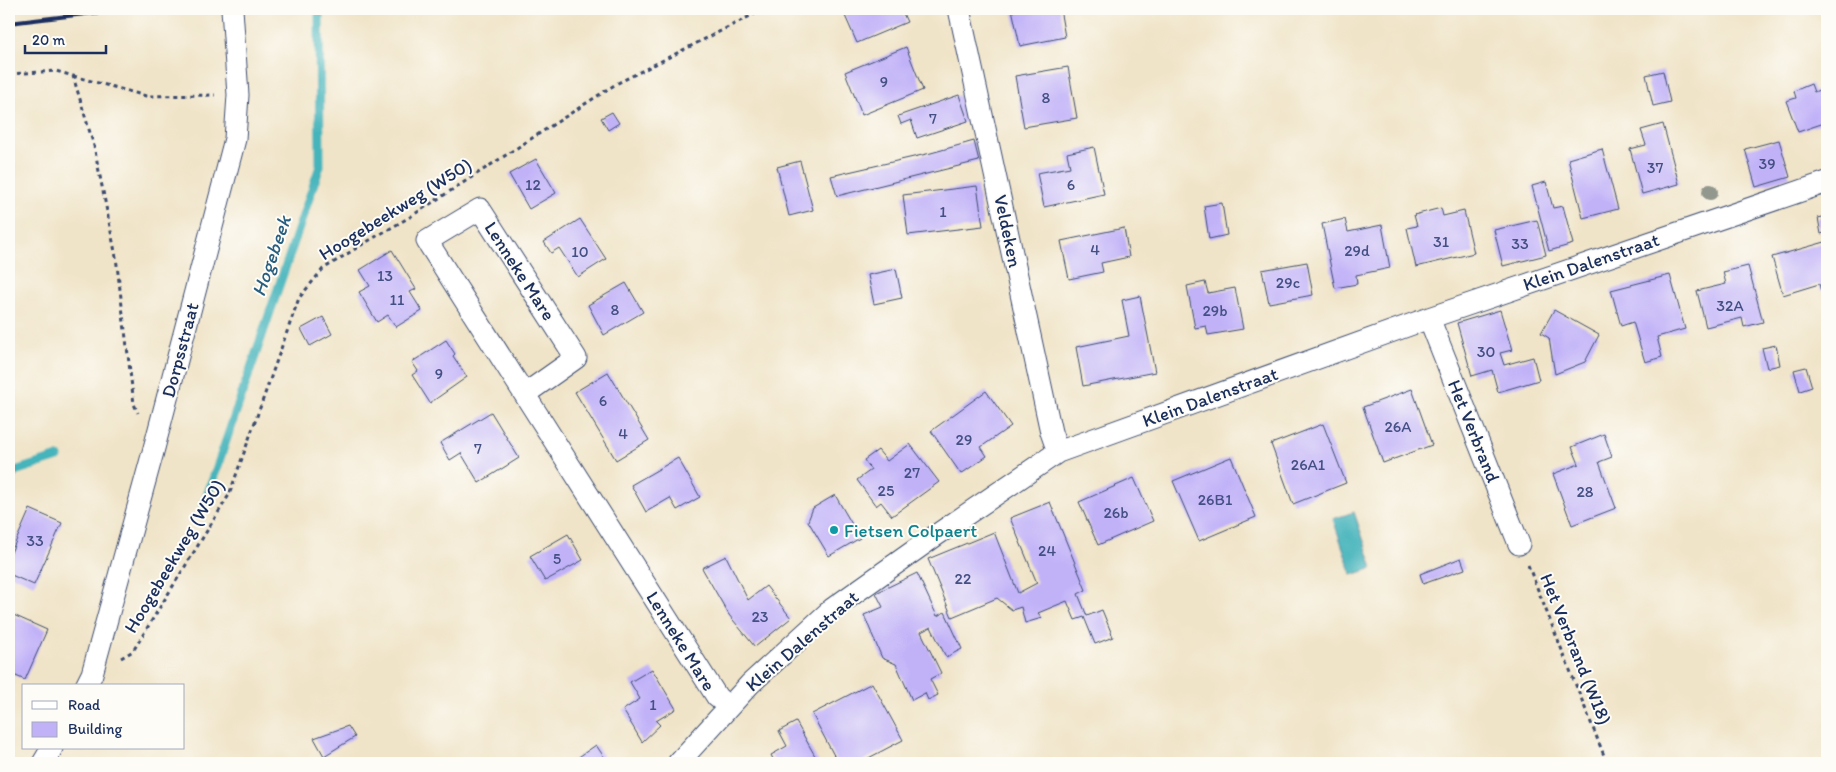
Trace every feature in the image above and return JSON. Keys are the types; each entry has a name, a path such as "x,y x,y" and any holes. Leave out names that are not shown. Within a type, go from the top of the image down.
{"street":[{"name":"Dorpsstraat","path":"89,680 153,452 235,139 238,95 232,9"},
{"name":"Veldeken","path":"959,9 1051,432 1058,452"},
{"name":"Klein Dalenstraat","path":"678,763 750,684 832,609 1058,452 1429,318 1827,182"},
{"name":"Lenneke Mare","path":"525,394 576,358 480,209 427,241 717,697 729,708"},
{"name":"Het Verbrand","path":"1429,318 1519,544"},
{"path":"43,763 51,750"}],"path":[{"name":"Hoogebeekweg (W50)","path":"89,680 133,651 229,495 299,298 323,269 410,217 616,84 764,9"},
{"path":"9,74 56,71 146,96 238,95"},
{"path":"73,76 94,146 116,257 134,404 153,452"},
{"name":"Het Verbrand (W18)","path":"1519,544 1585,711 1608,763"}],"water":[{"path":"1354,512 1373,568 1352,575 1333,519"}],"building":[{"path":"842,9 901,9 907,22 857,43"},
{"path":"1012,9 1060,9 1065,37 1020,46"},
{"path":"906,47 923,90 862,115 845,72"},
{"path":"1068,67 1077,118 1024,127 1015,76"},
{"path":"1663,71 1670,102 1653,106 1646,75"},
{"path":"1811,84 1814,92 1827,87 1827,122 1798,132 1786,101 1796,98 1794,91"},
{"path":"959,95 968,121 917,138 911,120 901,124 898,116"},
{"path":"612,112 619,123 608,130 601,118"},
{"path":"1663,124 1679,184 1642,194 1630,149 1646,145 1641,130"},
{"path":"1779,140 1790,177 1756,187 1745,149"},
{"path":"974,141 979,161 837,196 831,176"},
{"path":"1094,147 1104,194 1044,207 1037,173 1070,167 1067,153"},
{"path":"1602,149 1618,209 1583,218 1568,159"},
{"path":"536,159 556,193 529,209 509,174"},
{"path":"800,161 813,210 789,216 777,167"},
{"path":"1546,182 1553,208 1563,206 1573,244 1549,251 1532,186"},
{"path":"977,186 983,226 908,235 903,195"},
{"path":"1222,203 1227,235 1209,239 1204,206"},
{"path":"1441,208 1443,216 1464,211 1474,253 1416,267 1407,228 1417,226 1414,215"},
{"path":"1827,216 1827,232 1821,234 1818,218"},
{"path":"580,219 606,259 578,277 559,248 551,253 544,242"},
{"path":"1345,219 1348,232 1382,225 1390,268 1356,275 1357,284 1335,288 1322,224"},
{"path":"1537,220 1546,255 1503,266 1494,230"},
{"path":"1124,228 1129,257 1101,263 1103,272 1069,279 1061,241"},
{"path":"1825,242 1827,248 1827,289 1821,291 1819,284 1783,295 1772,257"},
{"path":"392,250 416,289 410,292 422,311 396,327 388,315 377,322 359,292 370,286 360,270"},
{"path":"1307,262 1313,295 1269,303 1262,270"},
{"path":"1748,266 1763,322 1744,327 1742,318 1706,327 1697,291 1726,284 1723,272"},
{"path":"896,269 902,298 874,304 868,275"},
{"path":"1670,275 1685,329 1657,337 1662,357 1645,362 1633,322 1621,326 1611,290"},
{"path":"1205,282 1208,293 1235,288 1243,329 1208,335 1206,326 1195,328 1187,286"},
{"path":"626,283 643,312 604,335 588,305"},
{"path":"1140,296 1155,372 1083,386 1076,347 1129,336 1122,300"},
{"path":"1500,310 1512,350 1500,353 1504,365 1533,357 1539,380 1498,392 1492,370 1472,376 1457,323"},
{"path":"1554,310 1599,335 1585,362 1555,374 1549,338 1541,333"},
{"path":"323,317 332,334 310,346 301,329"},
{"path":"446,340 455,354 453,356 467,377 430,403 412,375 418,371 412,362"},
{"path":"1776,345 1780,365 1767,368 1762,348"},
{"path":"1806,367 1812,387 1800,391 1794,370"},
{"path":"608,372 649,440 616,460 575,392"},
{"path":"1412,389 1432,445 1383,463 1363,407"},
{"path":"986,391 1011,426 981,447 987,456 961,474 931,431"},
{"path":"491,412 519,458 479,483 461,453 450,460 440,443"},
{"path":"1323,424 1346,483 1293,504 1271,444"},
{"path":"1604,434 1612,457 1599,462 1616,508 1572,525 1553,474 1579,464 1572,447"},
{"path":"910,444 939,482 892,516 881,502 876,506 857,480 871,470 864,460 878,450 887,461"},
{"path":"1231,457 1256,517 1199,541 1173,481"},
{"path":"678,458 700,497 677,510 670,498 646,512 631,485"},
{"path":"1134,478 1153,521 1098,545 1079,502"},
{"name":"Fietsen Colpaert","path":"835,495 860,538 829,556 808,521 813,508"},
{"path":"1050,502 1086,590 1078,594 1087,616 1102,610 1113,637 1095,644 1084,617 1075,620 1067,601 1038,613 1042,618 1025,623 1021,607 1012,610 997,598 952,617 928,559 994,532 1018,593 1037,583 1010,518"},
{"path":"30,509 62,523 34,585 9,574 9,557"},
{"path":"568,534 583,560 545,581 530,556"},
{"path":"726,556 748,600 766,586 791,618 755,647 729,615 702,568"},
{"path":"1461,558 1465,569 1423,584 1420,574"},
{"path":"917,573 937,616 945,612 962,649 946,657 931,627 921,632 941,673 930,679 938,695 928,700 925,693 912,700 896,664 882,658 864,615 883,607 876,593"},
{"path":"9,613 47,630 25,680 9,673"},
{"path":"652,669 676,709 656,721 660,725 642,742 623,710 640,699 630,682"},
{"path":"872,683 903,740 859,763 838,763 812,714"},
{"path":"796,722 819,763 775,763 771,755 787,746 779,731"},
{"path":"348,726 355,737 324,756 314,738"},
{"path":"596,745 608,763 570,763"}],"waterway":[{"name":"Hogebeek","path":"204,505 320,166 319,10"},
{"name":"Hogebeek","path":"9,481 15,471 58,457"}],"railway":[{"path":"9,23 127,9"}],"place":[{"name":"Fietsen Colpaert","path":"834,530"}]}
